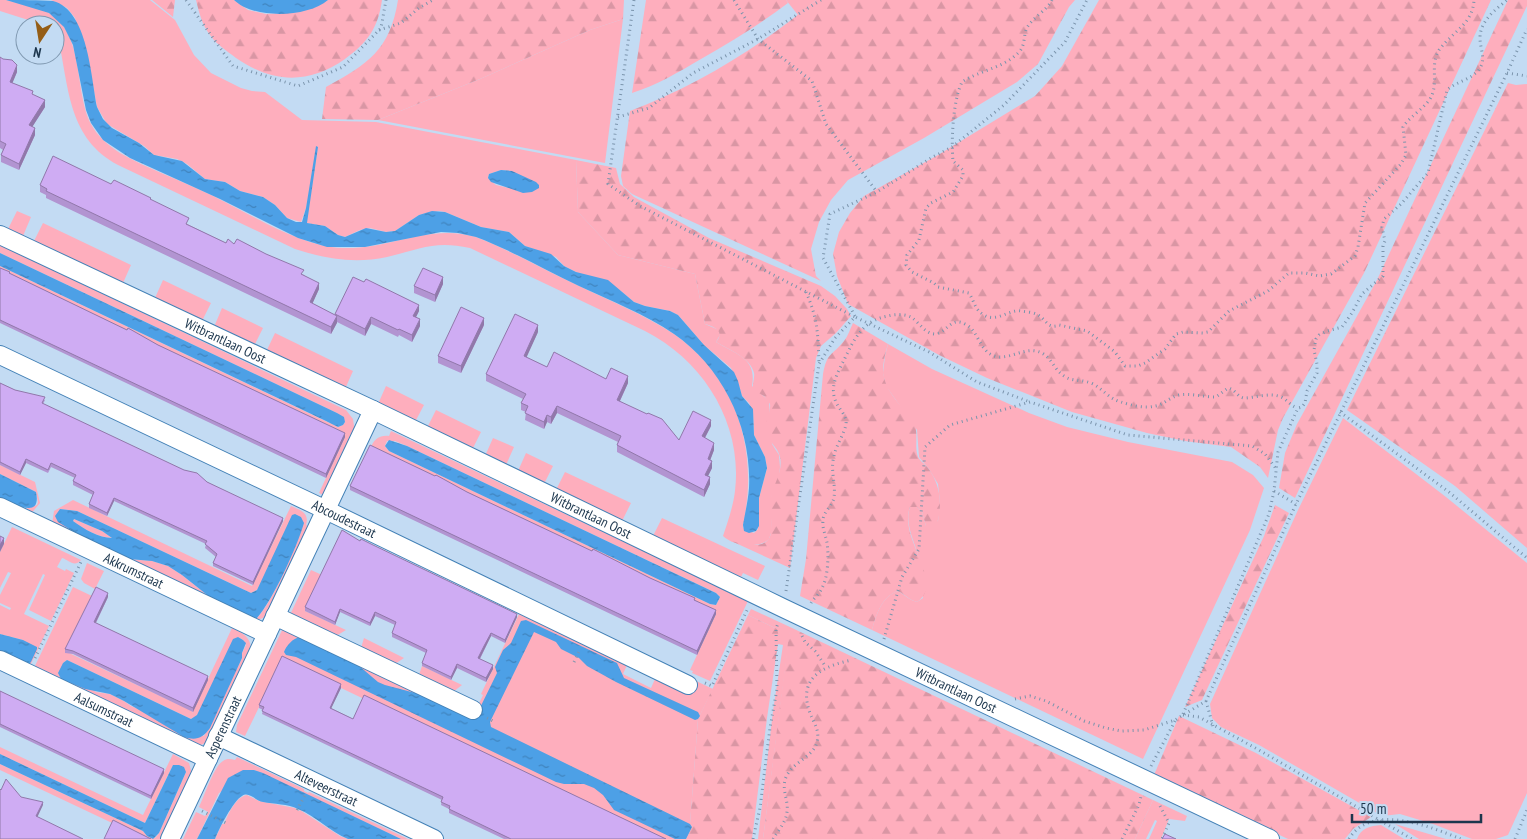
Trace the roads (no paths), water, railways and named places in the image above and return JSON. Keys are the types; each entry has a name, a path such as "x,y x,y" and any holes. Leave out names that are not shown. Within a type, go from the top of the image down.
{"street":[{"name":"Witbrantlaan Oost","path":"0,235 373,410 783,608 1270,839"},
{"name":"Abcoudestraat","path":"0,355 326,510 688,686"},
{"name":"Asperenstraat","path":"170,839 373,410"},
{"name":"Akkrumstraat","path":"0,507 267,634"},
{"path":"275,616 473,710"},
{"name":"Aalsumstraat","path":"0,660 208,759"},
{"name":"Alteveerstraat","path":"218,736 434,839"}],"water":[{"path":"6,0 53,1 65,7 74,17 81,31 90,63 97,107 103,119 112,128 139,143 154,155 182,161 205,179 225,182 240,191 263,197 275,205 287,218 296,222 302,222 316,146 318,147 307,223 325,226 338,235 345,237 366,228 386,232 395,231 419,215 432,211 445,212 481,227 509,232 525,246 551,254 564,266 576,272 608,280 634,302 670,311 678,315 704,345 734,372 742,396 753,409 754,435 765,457 767,468 759,498 759,526 756,531 749,533 744,531 743,525 749,488 749,466 740,422 731,401 707,364 674,334 640,314 476,237 441,232 365,247 327,247 298,238 220,199 130,158 103,140 91,123 86,110 73,45 65,29 65,15 51,15"},
{"path":"234,0 328,0 319,6 307,10 280,14 254,11"},
{"path":"501,170 512,171 536,182 539,188 532,192 523,193 491,182 488,178 489,174"},
{"path":"0,253 337,413 344,417 345,422 338,427 0,266"},
{"path":"389,440 407,446 716,593 720,597 716,605 710,604 389,451 385,446"},
{"path":"0,474 36,492 37,501 35,506 25,508 0,497"},
{"path":"60,509 77,511 251,593 257,590 292,515 295,514 301,517 304,523 277,586 263,610 257,618 254,618 211,598 168,566 152,561 129,559 74,532 58,522 55,516","holes":["74,519 102,531 112,538 97,535 73,521"]},
{"path":"526,620 617,663 624,678 698,712 700,716 695,720 616,682 587,666 579,658 561,649 556,642 534,632 490,722 491,727 690,824 692,827 686,839 675,839 614,810 603,795 594,788 584,784 556,782 296,657 286,655 284,652 290,643 300,637 358,665 378,682 419,694 474,720 497,673 495,667 503,650 511,643 521,621"},
{"path":"0,634 23,640 37,647 31,662 29,664 0,650"},
{"path":"238,637 246,643 242,658 210,728 205,734 196,739 184,737 110,694 85,689 61,679 58,673 63,663 67,660 191,719 197,715 233,639"},
{"path":"0,754 145,823 173,765 184,767 186,772 159,833 153,839 143,831 0,764"},
{"path":"243,770 254,770 263,773 401,839 348,839 294,807 263,802 245,795 235,803 215,839 197,839 228,778"}]}
